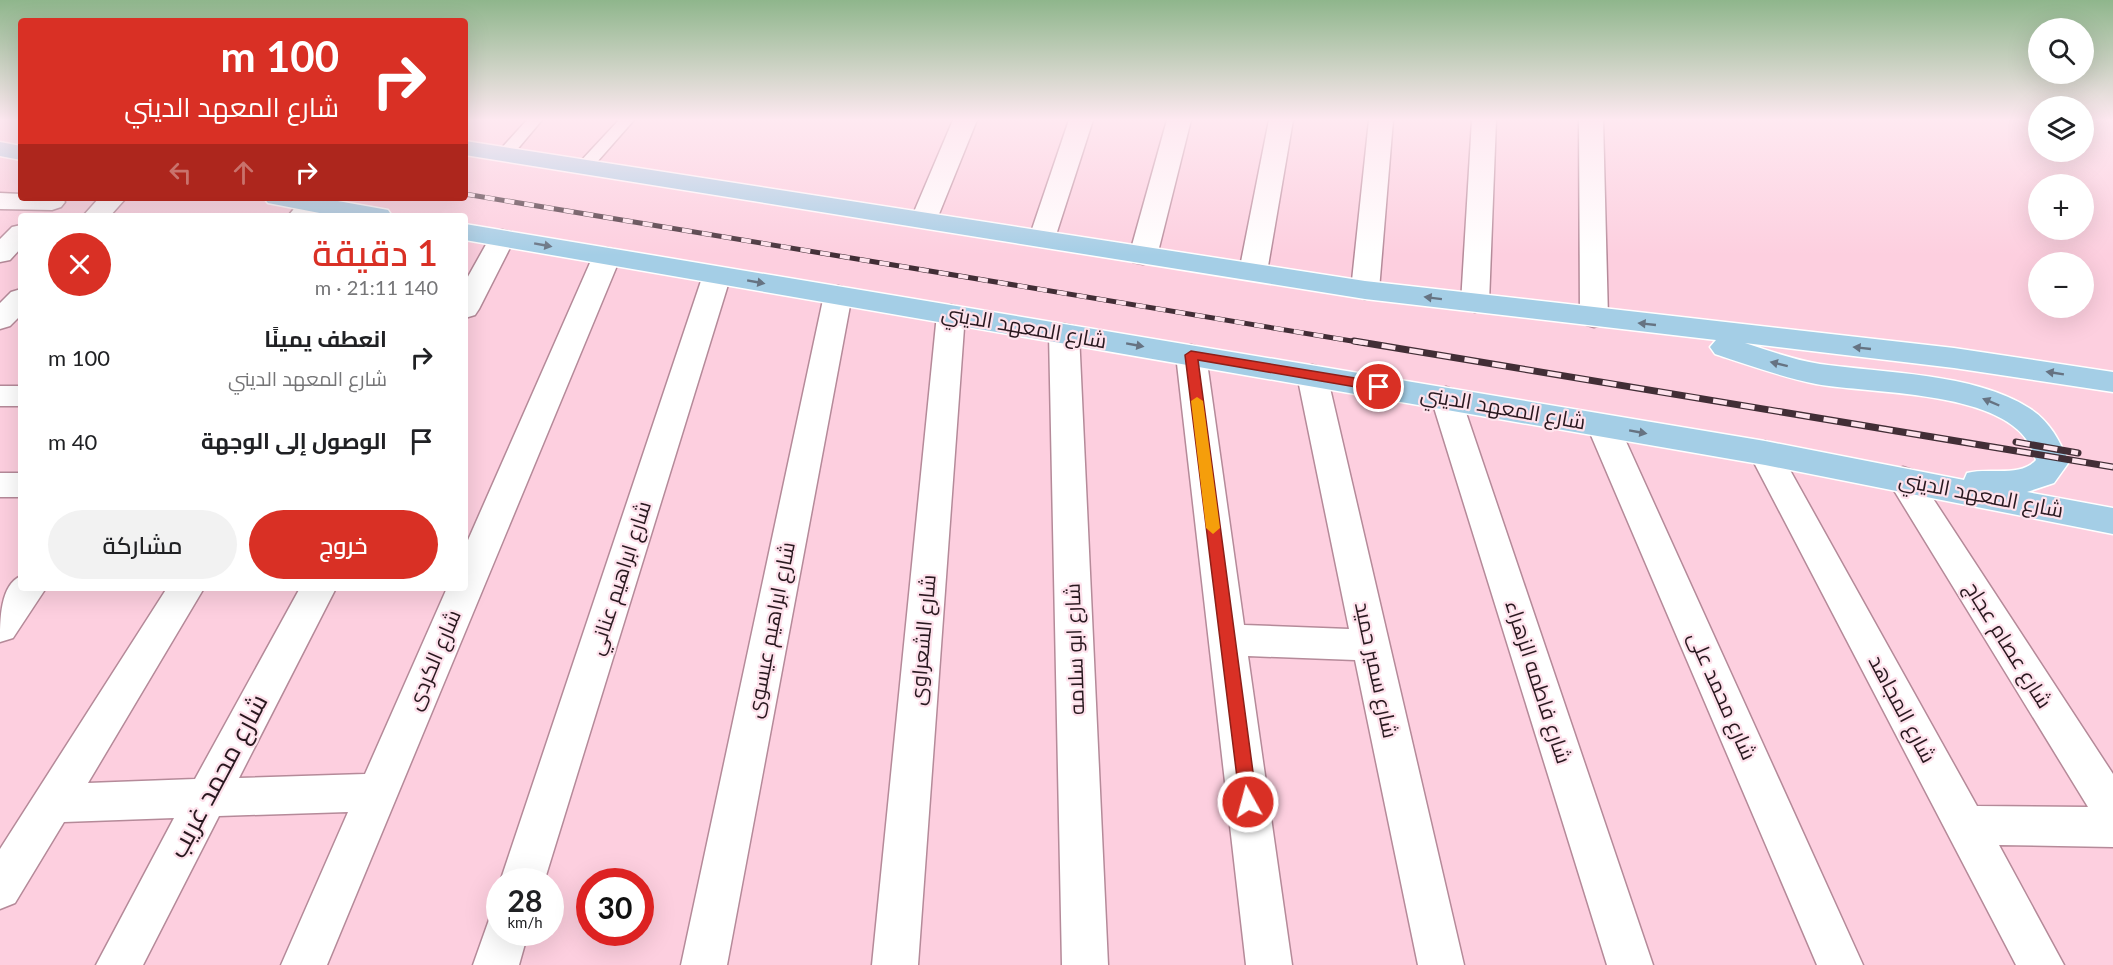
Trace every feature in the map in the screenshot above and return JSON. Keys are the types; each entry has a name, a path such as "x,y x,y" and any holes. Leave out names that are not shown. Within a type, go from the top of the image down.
{"main road":[{"path":"571,165 1365,290 1954,358 2113,382"},
{"path":"284,201 305,210 342,213"},
{"name":"شارع المعهد الديني","path":"468,232 1765,453 1903,479 2108,526"},
{"path":"1677,327 1768,361 1816,373 1972,395 2012,412 2029,423 2050,447 2052,462 2042,475 2020,482 1903,479"}],"street":[{"path":"924,219 946,165"},
{"path":"1042,238 1066,165"},
{"path":"1143,256 1167,165"},
{"path":"1252,272 1272,165"},
{"path":"1365,290 1377,165"},
{"path":"1475,303 1482,165"},
{"path":"1592,165 1594,318"},
{"path":"0,201 49,205"},
{"path":"99,213 110,201"},
{"path":"468,303 502,238"},
{"name":"شارع الكردى","path":"468,581 607,256"},
{"name":"شارع ابراهيم عناني","path":"526,868 717,275"},
{"name":"شارع ابراهيم عيسوى","path":"704,965 838,295"},
{"path":"0,322 18,301"},
{"name":"شارع الشعراوى","path":"895,965 951,314"},
{"path":"0,322 18,324"},
{"name":"شارع ابو سلامه","path":"1064,333 1086,965"},
{"path":"1191,355 1269,965"},
{"name":"شارع سمير حميد","path":"1312,375 1441,965"},
{"path":"0,396 18,396"},
{"name":"شارع فاطمه الزهراء","path":"1446,398 1630,965"},
{"name":"شارع محمد على","path":"1603,426 1840,965"},
{"name":"شارع المجاهد","path":"1765,453 2041,965"},
{"name":"شارع عصام عجاج","path":"1903,479 2113,810"},
{"path":"0,485 18,485"},
{"path":"0,627 26,591"},
{"path":"0,888 184,591"},
{"name":"شارع محمد غريب","path":"119,965 316,591"},
{"name":"شارع الكردى","path":"304,965 464,591"},
{"path":"1227,640 1370,645"},
{"path":"52,803 378,792"},
{"path":"1965,825 2113,827"},
{"path":"496,965 502,946"}],"railway":[{"path":"468,194 1364,343"},
{"path":"1354,341 2113,467"},
{"path":"2016,442 2078,453"}],"slow traffic":[{"path":"1197,401 1213,528"}],"route":[{"path":"1248,802 1191,355 1379,387"}]}
